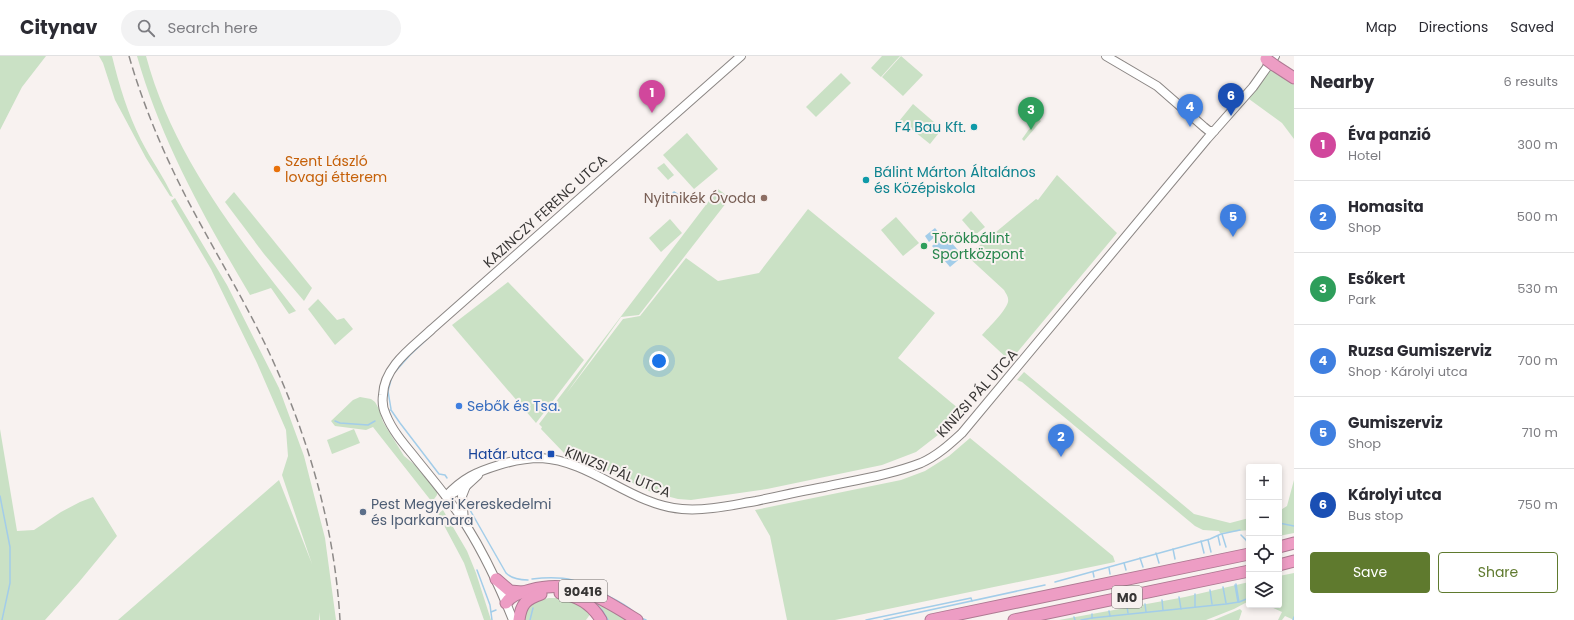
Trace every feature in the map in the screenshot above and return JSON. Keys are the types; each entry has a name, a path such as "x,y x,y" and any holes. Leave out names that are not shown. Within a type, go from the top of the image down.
{"highway":[{"path":"1269,59 1294,78"},
{"path":"1282,546 1294,543"},
{"name":"M0","path":"931,620 1246,555"},
{"path":"1282,564 1294,561"},
{"name":"M0","path":"1014,620 1244,573"},
{"path":"496,579 510,591 526,595 552,593 573,596 589,604 601,620"},
{"name":"90416","path":"506,603 512,597 526,595 546,586 573,588 588,593 637,620"},
{"path":"519,620 526,595"}],"street":[{"name":"KAZINCZY FERENC UTCA","path":"435,482 393,429 383,408 384,388 389,374 397,361 573,203 741,56"},
{"path":"1106,56 1157,86 1204,128 1214,131"},
{"name":"KINIZSI PÁL UTCA","path":"446,496 462,485 471,475 512,461 540,458 569,464 650,502 668,507 698,510 800,492 901,470 923,462 945,449 962,433 1007,381 1214,131 1253,87 1269,59"},
{"path":"435,482 445,486 462,485 465,523"},
{"path":"435,482 465,523 486,557 513,620"}],"green space":[{"path":"0,56 46,56 22,87 0,130"},
{"path":"99,56 112,56 124,99 136,130 173,197 170,196 146,158 115,100 103,63"},
{"path":"137,56 146,56 157,92 172,126 208,191 250,252 296,311 289,314 271,288 250,295 217,238 171,149 158,119"},
{"path":"882,56 900,56 881,77 871,68"},
{"path":"901,56 923,75 903,96 882,77"},
{"path":"1270,69 1294,85 1294,139 1282,123 1249,99"},
{"path":"841,73 851,83 816,117 806,107"},
{"path":"913,104 942,129 930,144 900,120"},
{"path":"1037,118 1041,121 1024,141 1022,139"},
{"path":"687,133 718,169 694,189 663,155"},
{"path":"664,163 674,175 668,180 657,168"},
{"path":"1057,175 1117,233 1010,361 982,335 1004,310 1008,302 1007,296 1004,290 967,256 1036,199 1038,200"},
{"path":"718,189 730,198 639,315 621,317 566,394 623,319 640,316 686,258 718,281 759,273 808,209 935,313 898,358 965,414 916,452 882,465 767,489 691,500 678,499 651,492 600,467 564,453 541,429 542,427 539,424"},
{"path":"234,192 312,288 304,301 264,254 225,202"},
{"path":"175,198 227,285 279,388 304,456 325,538 336,620 320,620 320,612 319,620 118,620 279,480 312,564 282,475 288,456 286,430 257,363 211,269 171,201"},
{"path":"971,211 985,227 975,235 962,220"},
{"path":"896,217 919,243 903,256 881,230"},
{"path":"670,219 682,233 661,252 649,238"},
{"path":"508,282 584,360 536,423 452,325"},
{"path":"318,299 337,320 344,318 353,329 335,345 308,309"},
{"path":"1024,372 1194,514 1230,523 1246,519 1246,530 1220,533 1219,531 1203,530 1195,526 1022,382 1017,380"},
{"path":"360,397 371,399 375,402 383,422 404,456 415,465 437,492 437,495 432,502 373,427 366,430 335,426 331,421 353,400"},
{"path":"0,429 17,531 34,530 61,512 93,497 117,536 45,620 0,620"},
{"path":"354,429 360,443 332,454 327,440"},
{"path":"970,438 1113,556 1115,562 835,620 787,620 770,536 755,510 901,480 925,471 949,456"},
{"path":"1294,480 1294,533 1282,535 1282,509 1287,506"},
{"path":"443,510 467,551 476,573 491,620 484,620 464,563 438,514"},
{"path":"1294,573 1294,620 1285,616 1282,620 1278,620 1282,612 1273,608 1282,608 1282,575"},
{"path":"1246,583 1246,603 1206,620 1059,620 1185,597"},
{"path":"549,598 572,601 581,605 591,613 586,620 523,620 526,611 532,604 539,600"},
{"path":"590,598 629,620 606,620 589,599"},
{"path":"1240,609 1242,611 1239,620 1214,620"}],"water":[{"path":"674,191 680,195 673,202 668,197"},
{"path":"935,228 939,233 929,242 925,236"},
{"path":"945,235 963,256 950,267 932,246"}],"waterway":[{"path":"394,373 426,340"},
{"path":"391,409 388,391 392,376"},
{"path":"390,410 439,474 445,475 447,478"},
{"path":"335,421 340,423 368,425 375,421"},
{"path":"0,496 10,547 10,583 2,620"},
{"path":"470,510 506,573 516,579 528,580"},
{"path":"1282,524 1294,526"},
{"path":"1055,582 1210,539 1221,534 1240,530"},
{"path":"1222,534 1226,547"},
{"path":"1241,535 1246,540"},
{"path":"1218,536 1220,545"},
{"path":"1208,540 1211,552"},
{"path":"1201,541 1204,553"},
{"path":"1173,549 1175,559"},
{"path":"1156,553 1159,563"},
{"path":"1140,558 1143,567"},
{"path":"1124,563 1126,570"},
{"path":"1109,568 1110,574"},
{"path":"477,570 490,605 492,620"},
{"path":"1093,572 1094,577"},
{"path":"532,579 564,578 573,580 600,591 634,612"},
{"path":"1236,584 1239,602"},
{"path":"884,620 1045,585"},
{"path":"1235,585 1238,602"},
{"path":"1223,587 1226,603"},
{"path":"1210,590 1212,604"},
{"path":"1195,594 1195,607"},
{"path":"1179,597 1181,609"},
{"path":"866,620 971,598 972,601"},
{"path":"1092,614 1092,618 1226,604 1246,599"},
{"path":"592,600 602,610 608,620"},
{"path":"1162,600 1163,610"},
{"path":"1145,604 1146,612"},
{"path":"1127,607 1128,613"},
{"path":"530,620 533,608"},
{"path":"491,612 496,610"},
{"path":"1109,611 1110,616"},
{"path":"641,618 646,620"},
{"path":"1081,620 1092,618"}],"railway":[{"path":"129,56 147,110 169,163 197,219 256,326 290,400 320,492 333,556 340,620"}],"place":[{"name":"Éva panzió","path":"652,113"},
{"name":"Károlyi utca","path":"1231,116"},
{"name":"F4 Bau Kft.","path":"974,127"},
{"name":"Ruzsa Gumiszerviz","path":"1190,127"},
{"name":"Esőkert","path":"1031,130"},
{"name":"Szent László lovagi étterem","path":"277,169"},
{"name":"Bálint Márton Általános és Középiskola","path":"866,180"},
{"name":"Nyitnikék Óvoda","path":"764,198"},
{"name":"Gumiszerviz","path":"1233,237"},
{"name":"Törökbálint Sportközpont","path":"924,246"},
{"name":"Sebők és Tsa.","path":"459,406"},
{"name":"Határ utca","path":"551,454"},
{"name":"Homasita","path":"1061,457"},
{"name":"Pest Megyei Kereskedelmi és Iparkamara","path":"363,512"}]}
